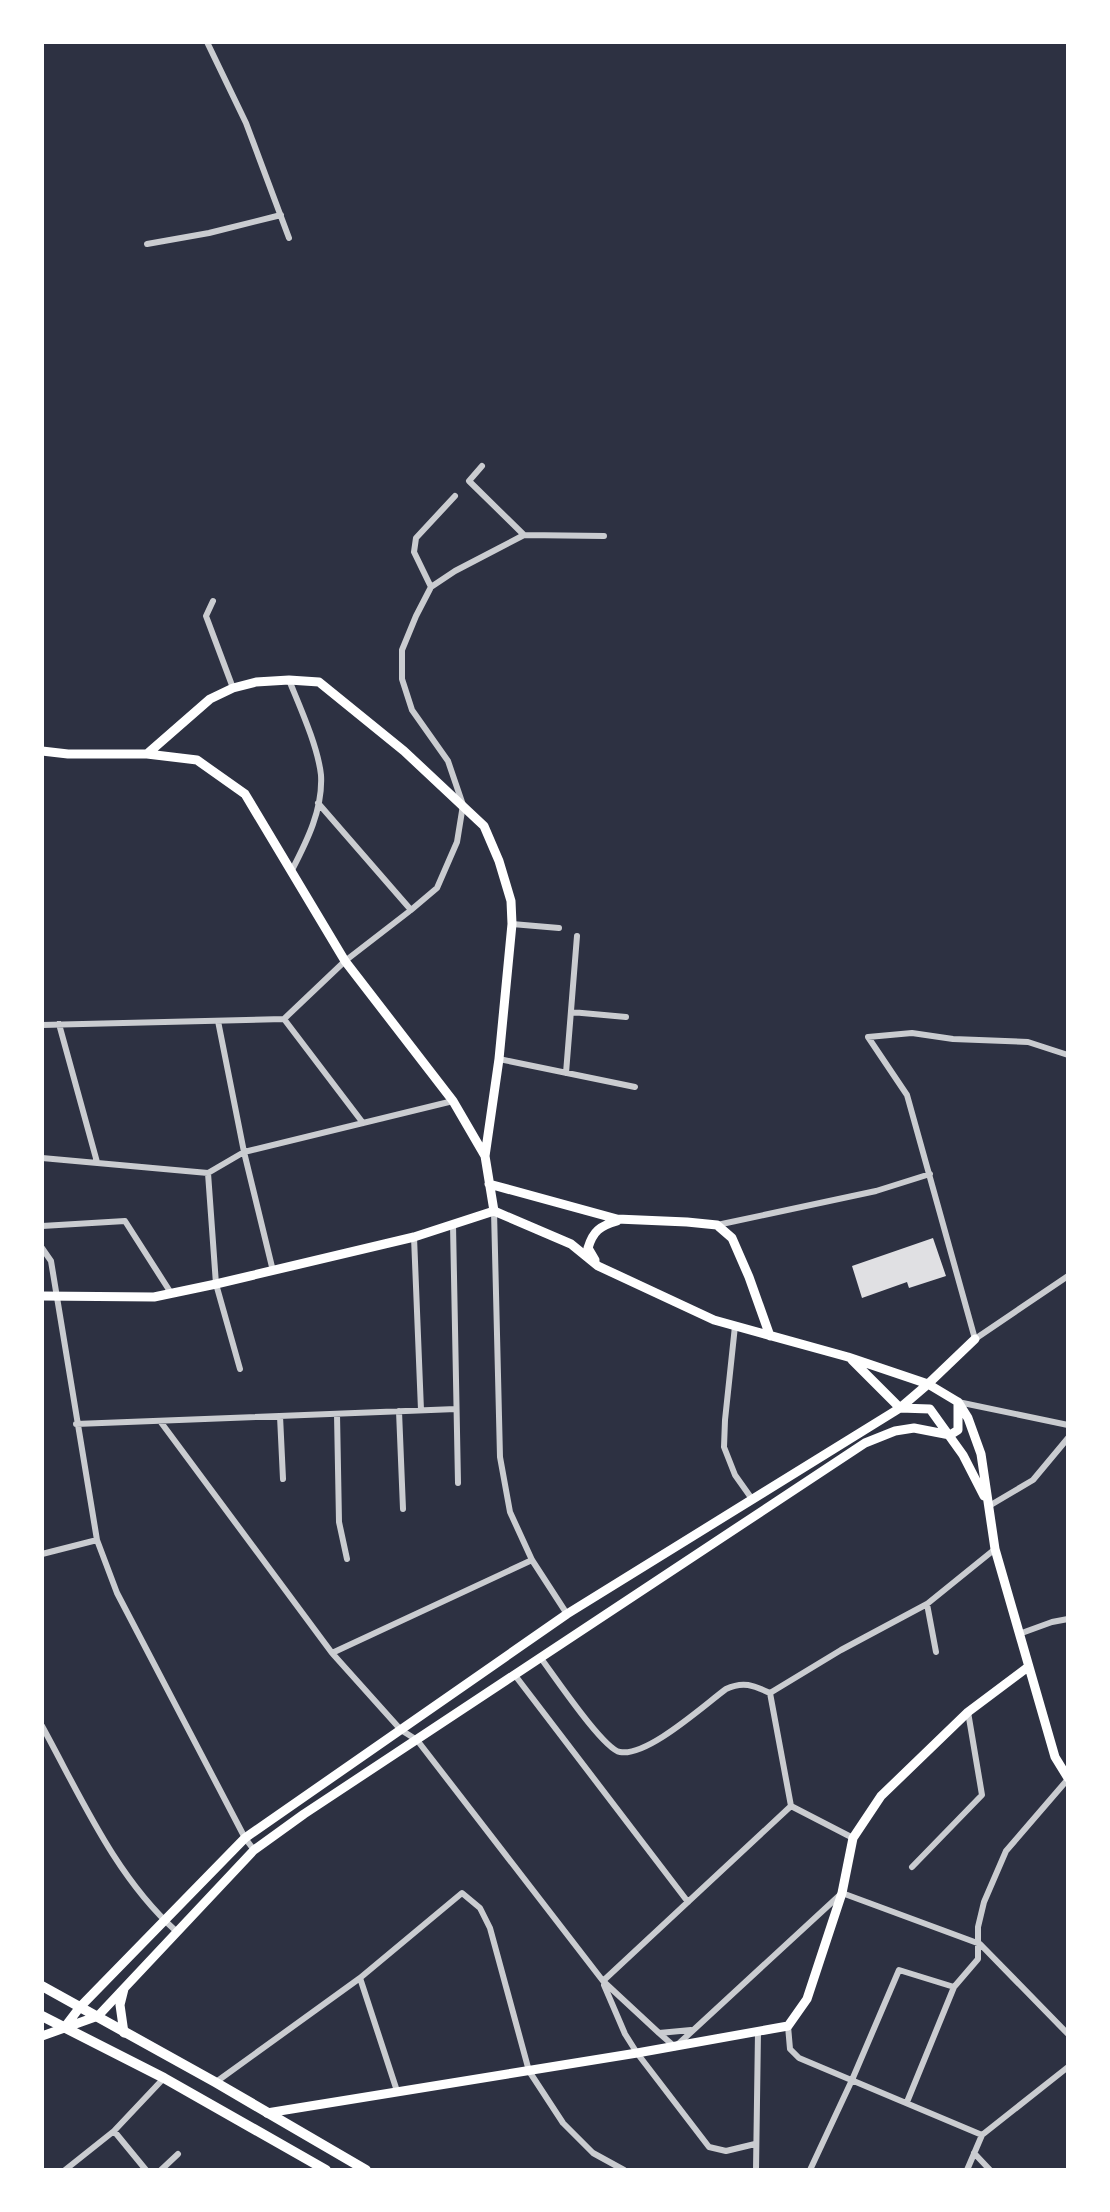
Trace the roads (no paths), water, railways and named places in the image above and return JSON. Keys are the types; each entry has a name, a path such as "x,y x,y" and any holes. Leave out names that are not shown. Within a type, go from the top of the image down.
{"main road":[{"path":"147,754 210,699 233,688 256,682 319,682 404,751 484,826 511,901 512,924 499,1059 485,1156 494,1211"},
{"path":"42,751 147,754 197,760 245,794 345,961 453,1101 485,1156"},
{"path":"489,1184 620,1219 717,1225 732,1238 770,1336"},
{"path":"42,1296 154,1297 414,1237 494,1211 571,1244 598,1266 714,1320 848,1357 928,1384 958,1402 968,1418 981,1454 995,1549 1055,1757 1068,1778"},
{"path":"598,1266 588,1248 592,1233 620,1219"},
{"path":"64,2028 80,2007 245,1838 567,1614 900,1408 975,1339"},
{"path":"848,1357 900,1408 930,1409 963,1455 989,1506"},
{"path":"42,2036 98,2016 254,1850 865,1443 895,1431 914,1428 950,1435 958,1430 958,1402"},
{"path":"518,1648 530,1664"},
{"path":"267,2113 788,2026 807,1999 842,1893 853,1838 881,1796 968,1712 1028,1667"},
{"path":"42,1986 366,2170"},
{"path":"124,1986 120,2005 124,2033"},
{"path":"42,2016 164,2078 307,2166 326,2170"}],"street":[{"path":"207,42 246,123 289,238"},
{"path":"147,244 281,215"},
{"path":"482,466 469,481 524,535"},
{"path":"431,587 414,552 416,538 455,496"},
{"path":"42,1025 284,1019 345,961 437,888 457,842 463,805 448,761 412,710 402,679 402,650 416,616 431,587 524,535 604,536"},
{"path":"213,601 206,616 233,688"},
{"path":"289,680 310,733 321,775 311,832 292,870"},
{"path":"318,803 411,910"},
{"path":"512,924 559,928"},
{"path":"566,1073 577,936"},
{"path":"571,1012 626,1017"},
{"path":"284,1019 363,1123"},
{"path":"218,1021 244,1152 273,1271"},
{"path":"59,1024 97,1162"},
{"path":"1068,1055 1028,1042 953,1039 912,1033 868,1037 907,1095 975,1339 1068,1276"},
{"path":"499,1059 635,1087"},
{"path":"42,1158 208,1173 244,1152 453,1101"},
{"path":"208,1173 216,1284 240,1369"},
{"path":"717,1225 876,1191 930,1174"},
{"path":"494,1211 500,1457 510,1512 532,1560 567,1614"},
{"path":"42,1226 125,1221 171,1293"},
{"path":"453,1225 458,1483"},
{"path":"414,1237 421,1410"},
{"path":"42,1248 51,1261 97,1540 117,1593 254,1850"},
{"path":"735,1326 724,1447 735,1475 752,1499"},
{"path":"958,1402 1068,1425"},
{"path":"76,1424 456,1409"},
{"path":"399,1411 403,1509"},
{"path":"337,1414 339,1522 347,1559"},
{"path":"280,1416 283,1479"},
{"path":"160,1421 332,1653 401,1730 417,1740 603,1981 675,2047 842,1893 980,1944 1068,2034"},
{"path":"989,1506 1033,1480 1068,1438"},
{"path":"42,1554 97,1540"},
{"path":"770,1693 927,1604 995,1549"},
{"path":"332,1653 532,1560"},
{"path":"927,1604 936,1652"},
{"path":"1019,1634 1068,1619"},
{"path":"540,1657 603,1741 617,1752 633,1752 654,1742 736,1684 749,1683 770,1693"},
{"path":"514,1674 688,1902"},
{"path":"770,1693 791,1806"},
{"path":"912,1867 982,1795 968,1712"},
{"path":"42,1726 116,1861 176,1931"},
{"path":"907,2102 954,1987 978,1959 978,1927 984,1902 1006,1851 1068,1778"},
{"path":"603,1981 791,1806"},
{"path":"791,1806 853,1838"},
{"path":"215,2082 360,1978 462,1893 480,1908 490,1928 529,2071 563,2123 593,2153 624,2170"},
{"path":"810,2170 899,1970 954,1987"},
{"path":"360,1978 397,2091"},
{"path":"603,1981 625,2034 637,2053 709,2147 726,2151 755,2144"},
{"path":"788,2026 790,2049 799,2058 982,2135"},
{"path":"659,2033 691,2030"},
{"path":"756,2170 758,2032"},
{"path":"967,2170 982,2135 1068,2067"},
{"path":"65,2170 114,2131 164,2078"},
{"path":"114,2131 146,2170"},
{"path":"974,2153 990,2170"},
{"path":"161,2170 178,2154"}]}
